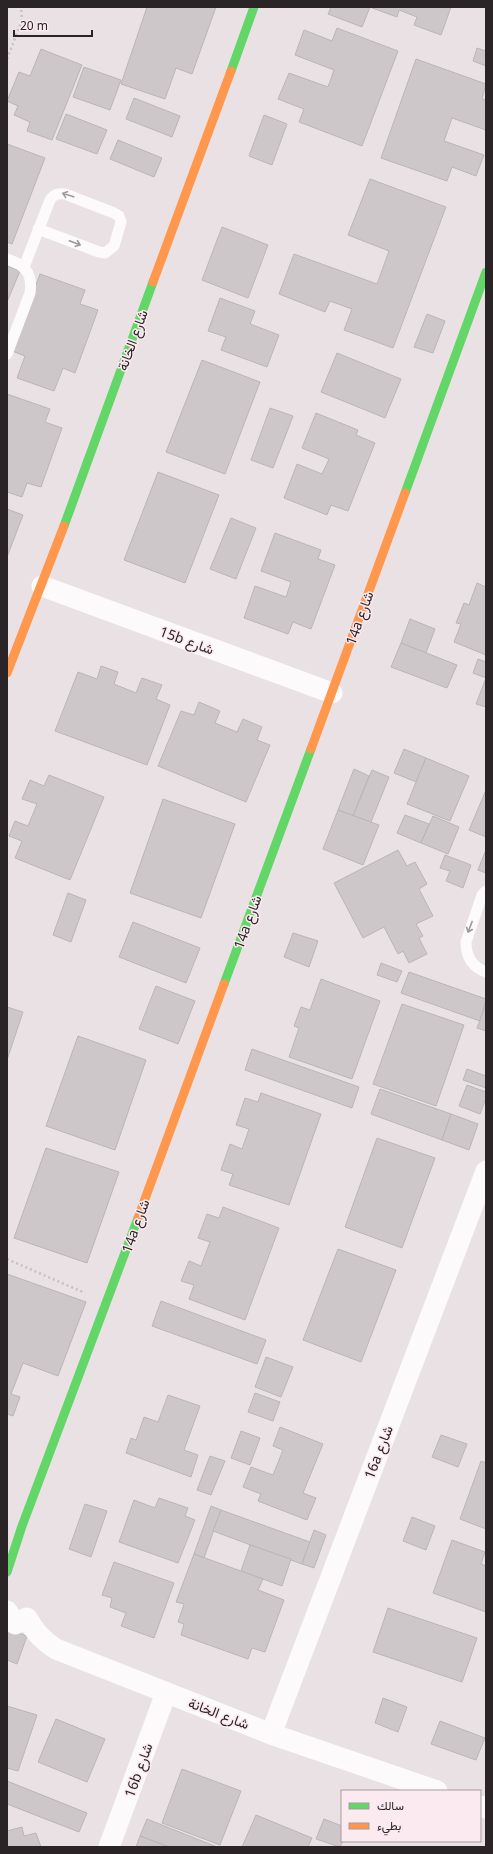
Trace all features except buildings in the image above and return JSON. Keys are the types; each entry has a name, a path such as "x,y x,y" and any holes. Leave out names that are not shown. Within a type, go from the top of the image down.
{"street":[{"name":"شارع الخانة","path":"7,673 28,616 42,586 254,7"},
{"name":"14a شارع","path":"7,1572 22,1526 107,1302 486,272"},
{"name":"15b شارع","path":"42,586 332,693"},
{"name":"16a شارع","path":"271,1734 486,1171"},
{"name":"شارع الخانة","path":"11,1618 27,1618 34,1631 44,1641 56,1648 166,1693 271,1734 434,1790"},
{"name":"16b شارع","path":"109,1847 166,1693"}],"lane":[{"path":"24,267 38,230 50,200 53,195 59,193 114,213 119,216 121,222 114,246 105,253 38,230"},
{"path":"7,259 24,267 29,275 31,284 30,293 7,354"},
{"path":"486,892 482,896 466,942 466,950 469,957 474,964 486,972"}],"path":[{"path":"7,59 22,20 21,7"},
{"path":"7,1259 107,1302"}],"traffic: fast":[{"path":"231,71 254,7"},
{"path":"405,493 486,272"},
{"path":"64,526 153,282"},
{"path":"224,984 311,749"},
{"path":"7,1572 22,1526 138,1218"}],"traffic: slow":[{"path":"153,282 231,71"},
{"path":"311,749 405,493"},
{"path":"7,673 64,526"},
{"path":"138,1218 224,984"}]}
